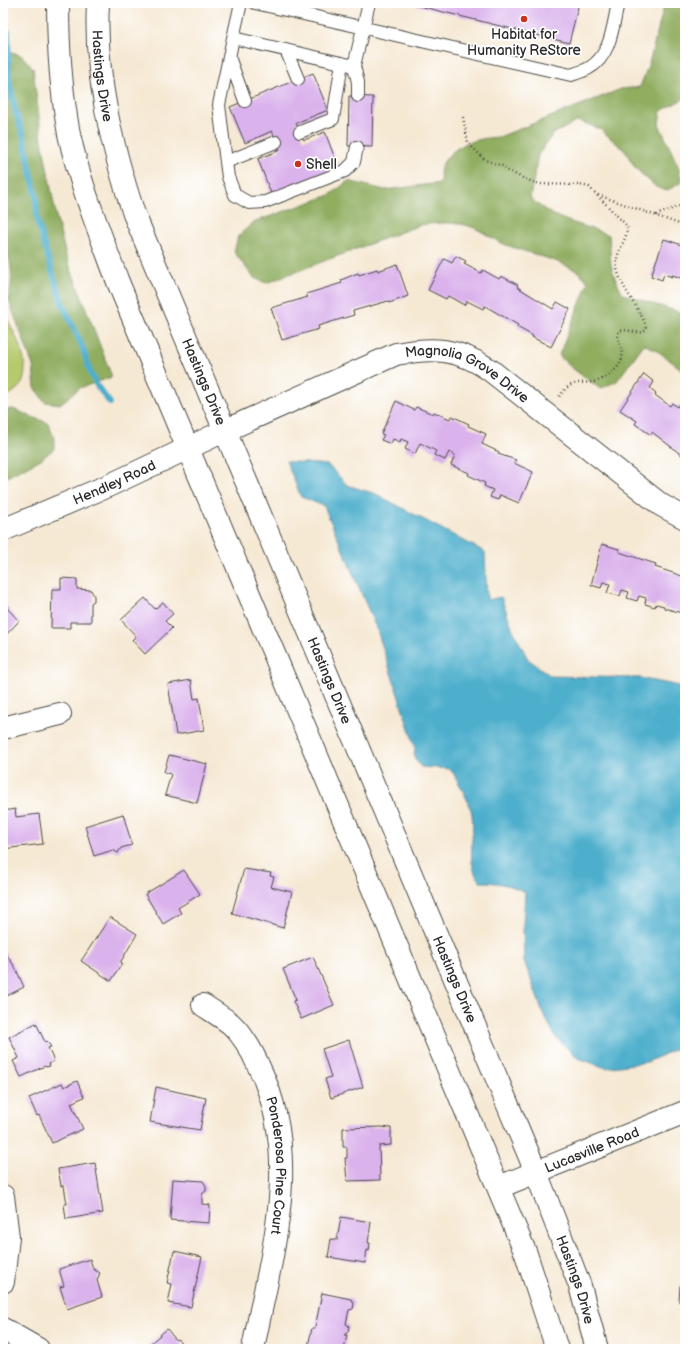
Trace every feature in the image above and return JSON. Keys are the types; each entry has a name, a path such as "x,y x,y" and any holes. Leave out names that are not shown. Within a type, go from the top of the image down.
{"street":[{"path":"58,3 60,63 69,134 87,198 118,282 499,1187 526,1254 557,1349"},
{"name":"Hastings Drive","path":"98,3 97,22 100,70 109,124 120,172 134,214 536,1172 580,1286 597,1349"},
{"name":"Magnolia Grove Drive","path":"224,431 368,365 396,354 417,350 438,350 457,353 478,362 661,505 685,518"},
{"name":"Hendley Road","path":"3,530 110,485 224,431"},
{"path":"3,728 60,714"},
{"name":"Ponderosa Pine Court","path":"203,1005 231,1024 250,1048 265,1079 275,1112 282,1146 282,1180 279,1215 253,1349"},
{"name":"Lucasville Road","path":"499,1187 685,1112"},
{"path":"3,1196 8,1237 3,1282"},
{"path":"3,1329 38,1349"}],"lane":[{"path":"241,3 219,105 228,177 235,195 249,203 260,202 345,171 354,162 357,147"},
{"path":"255,3 571,75 590,68 602,57 610,39 618,3"},
{"path":"358,96 358,82 354,66 369,3"},
{"path":"233,38 354,66"},
{"path":"286,50 298,79"},
{"path":"229,57 246,101"},
{"path":"300,132 315,121 333,119 342,62"},
{"path":"226,162 261,142 276,142"}],"path":[{"path":"464,117 468,143 485,160 502,166 506,170 540,184 580,184 589,187 627,226 625,238 618,251 616,267 629,298 643,317 646,329 643,332 638,333 622,330 619,332 618,335 623,354 621,362 616,368 609,374 594,382 573,384 565,389 546,414"},
{"path":"598,195 685,226"},
{"path":"655,216 685,204"}],"green space":[{"path":"665,3 685,3 685,98 661,111 659,124 678,166 682,182 666,191 656,187 636,169 625,151 600,129 578,121 553,134 538,155 530,198 540,206 559,217 609,235 611,265 615,278 623,294 685,314 685,372 659,352 644,344 617,381 600,389 573,369 559,355 588,283 583,276 563,264 504,244 466,225 446,223 420,225 266,283 254,278 234,252 238,236 254,222 330,195 348,181 385,190 440,183 441,167 452,152 459,147 482,139 499,137 621,89 640,87 649,63"},
{"path":"10,51 22,56 33,68 42,141 57,220 66,256 112,377 80,388 60,404 45,402 35,389 33,366 8,298 11,284 11,270 3,243 3,74"},
{"path":"3,310 23,354 25,372 20,386 3,399"},
{"path":"13,409 48,423 54,438 54,449 41,459 3,479 3,410"}],"water":[{"path":"286,461 328,465 347,485 376,494 485,552 487,600 501,597 513,630 528,659 551,676 640,678 685,687 685,1045 647,1062 606,1068 578,1058 556,1038 543,1013 524,961 523,925 525,892 503,884 480,882 475,874 472,858 472,815 460,785 451,769 421,767 414,757 415,747 377,630 324,506 301,497"}],"building":[{"name":"Habitat for Humanity ReStore","path":"407,3 579,3 569,43"},
{"path":"313,73 328,110 296,123 304,140 325,132 339,169 272,196 258,159 280,150 272,131 245,143 230,107"},
{"path":"349,96 373,97 372,147 348,146"},
{"path":"664,239 682,245 685,244 685,279 664,274 662,280 651,276"},
{"path":"456,256 466,261 464,264 481,273 483,270 499,279 501,276 518,285 517,287 553,309 557,302 570,309 551,347 532,337 533,336 517,327 518,325 485,306 483,309 467,301 464,305 448,296 446,299 428,290 444,259 452,263"},
{"path":"397,264 408,296 389,303 388,301 353,311 354,315 318,326 319,329 282,340 271,308 308,297 306,294 342,283 341,280 358,273 359,275 377,269 378,271"},
{"path":"644,374 654,382 650,388 656,393 655,395 670,406 672,403 678,407 682,401 685,403 685,455 683,456 652,432 651,435 635,424 637,421 620,410"},
{"path":"396,401 414,410 416,407 433,414 434,412 450,419 452,416 469,424 468,426 486,434 482,444 499,452 498,454 516,460 514,463 533,472 519,503 500,495 498,500 490,497 493,490 484,486 485,483 468,475 469,473 451,465 455,455 449,452 445,460 434,455 436,451 420,443 415,454 405,449 408,442 401,439 400,442 393,439 391,444 381,440 384,435 381,434"},
{"path":"602,544 619,549 619,552 656,564 655,567 685,577 685,612 683,611 682,613 656,604 655,607 645,604 646,598 639,596 637,601 627,598 629,592 622,590 620,596 607,593 610,584 603,582 601,588 591,585"},
{"path":"61,578 77,579 77,589 91,590 94,596 94,601 91,603 91,622 70,622 70,628 51,628 52,589 61,589"},
{"path":"145,598 155,609 163,602 173,614 165,621 172,628 145,654 132,640 136,636 121,620"},
{"path":"4,603 19,621 3,638"},
{"path":"191,680 194,699 199,698 204,730 176,735 168,684"},
{"path":"169,755 207,764 197,803 165,795 171,774 164,772"},
{"path":"15,809 16,817 39,814 43,844 3,849 3,811"},
{"path":"123,814 132,845 121,848 118,853 113,850 94,856 85,826"},
{"path":"244,869 271,873 270,876 274,877 271,887 292,892 283,928 232,913"},
{"path":"184,870 200,894 178,908 181,913 163,924 145,894"},
{"path":"110,917 137,934 120,963 122,964 111,981 81,961"},
{"path":"3,950 15,967 24,987 3,998"},
{"path":"313,957 334,1005 301,1019 293,1001 296,1000 283,969"},
{"path":"36,1023 45,1042 47,1041 51,1047 48,1048 54,1061 49,1064 50,1066 45,1066 21,1077 13,1061 19,1058 9,1037"},
{"path":"349,1040 363,1087 331,1098 325,1079 331,1077 322,1049"},
{"path":"77,1081 84,1097 71,1103 83,1129 52,1143 29,1098 62,1083 64,1087"},
{"path":"156,1087 206,1098 200,1130 150,1122"},
{"path":"343,1128 391,1128 391,1145 379,1146 380,1180 347,1181 345,1158 347,1158 347,1147 343,1147"},
{"path":"95,1163 103,1213 66,1219 64,1204 67,1204 64,1186 61,1186 58,1169"},
{"path":"173,1179 203,1181 206,1186 206,1191 202,1194 202,1204 210,1205 209,1223 170,1220"},
{"path":"341,1217 371,1222 368,1243 370,1243 369,1251 367,1250 365,1263 328,1257 331,1239 337,1240"},
{"path":"174,1251 202,1257 191,1307 168,1303 172,1284 167,1283"},
{"path":"90,1259 93,1269 100,1273 97,1280 102,1297 67,1309 60,1287 64,1286 59,1269"},
{"path":"680,1286 685,1286 685,1302 679,1302"},
{"path":"322,1293 351,1299 354,1303 353,1309 349,1310 346,1324 349,1326 348,1332 344,1335 347,1335 344,1349 320,1349 308,1346 312,1328 315,1328"},
{"path":"167,1329 176,1340 178,1339 184,1349 144,1349"}],"waterway":[{"path":"8,32 9,80 15,110 24,138 36,196 37,218 43,242 62,303 82,346 90,372 97,386 110,403"}],"place":[{"name":"Habitat for Humanity ReStore","path":"524,19"},
{"name":"Shell","path":"298,164"}]}
